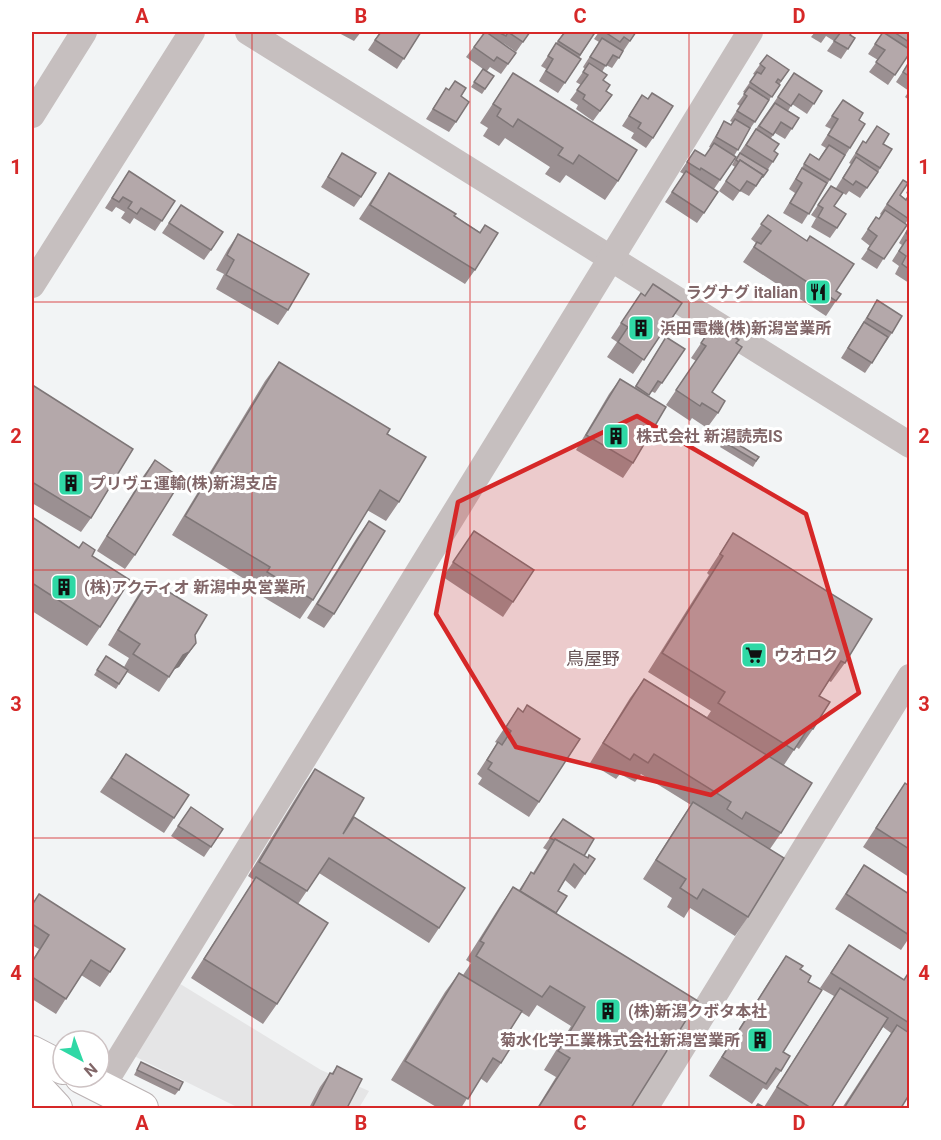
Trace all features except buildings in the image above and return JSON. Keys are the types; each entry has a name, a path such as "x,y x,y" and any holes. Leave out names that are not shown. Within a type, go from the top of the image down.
{"main road":[{"path":"32,1052 51,1062"},
{"path":"32,1082 56,1108"},
{"path":"96,1091 142,1108"}],"street":[{"path":"32,115 84,32"},
{"path":"32,285 192,32"},
{"path":"248,32 909,445"},
{"path":"96,1091 750,32"},
{"path":"645,1108 909,677"}],"highlighted area":[{"path":"637,416 806,514 859,693 711,795 516,747 436,614 458,502"}],"shaded area":[{"path":"177,982 321,1070 369,1091 359,1108 239,1108 132,1055"}],"place":[{"name":"ラグナグ italian","path":"818,292"},
{"name":"浜田電機(株)新潟営業所","path":"641,328"},
{"name":"株式会社 新潟読売IS","path":"616,436"},
{"name":"プリヴェ運輸(株)新潟支店","path":"71,483"},
{"name":"(株)アクティオ 新潟中央営業所","path":"64,587"},
{"name":"ウオロク","path":"754,655"},
{"name":"(株)新潟クボタ本社","path":"608,1011"},
{"name":"菊水化学工業株式会社新潟営業所","path":"760,1040"}],"district":[{"name":"鳥屋野","path":"593,658"}]}
